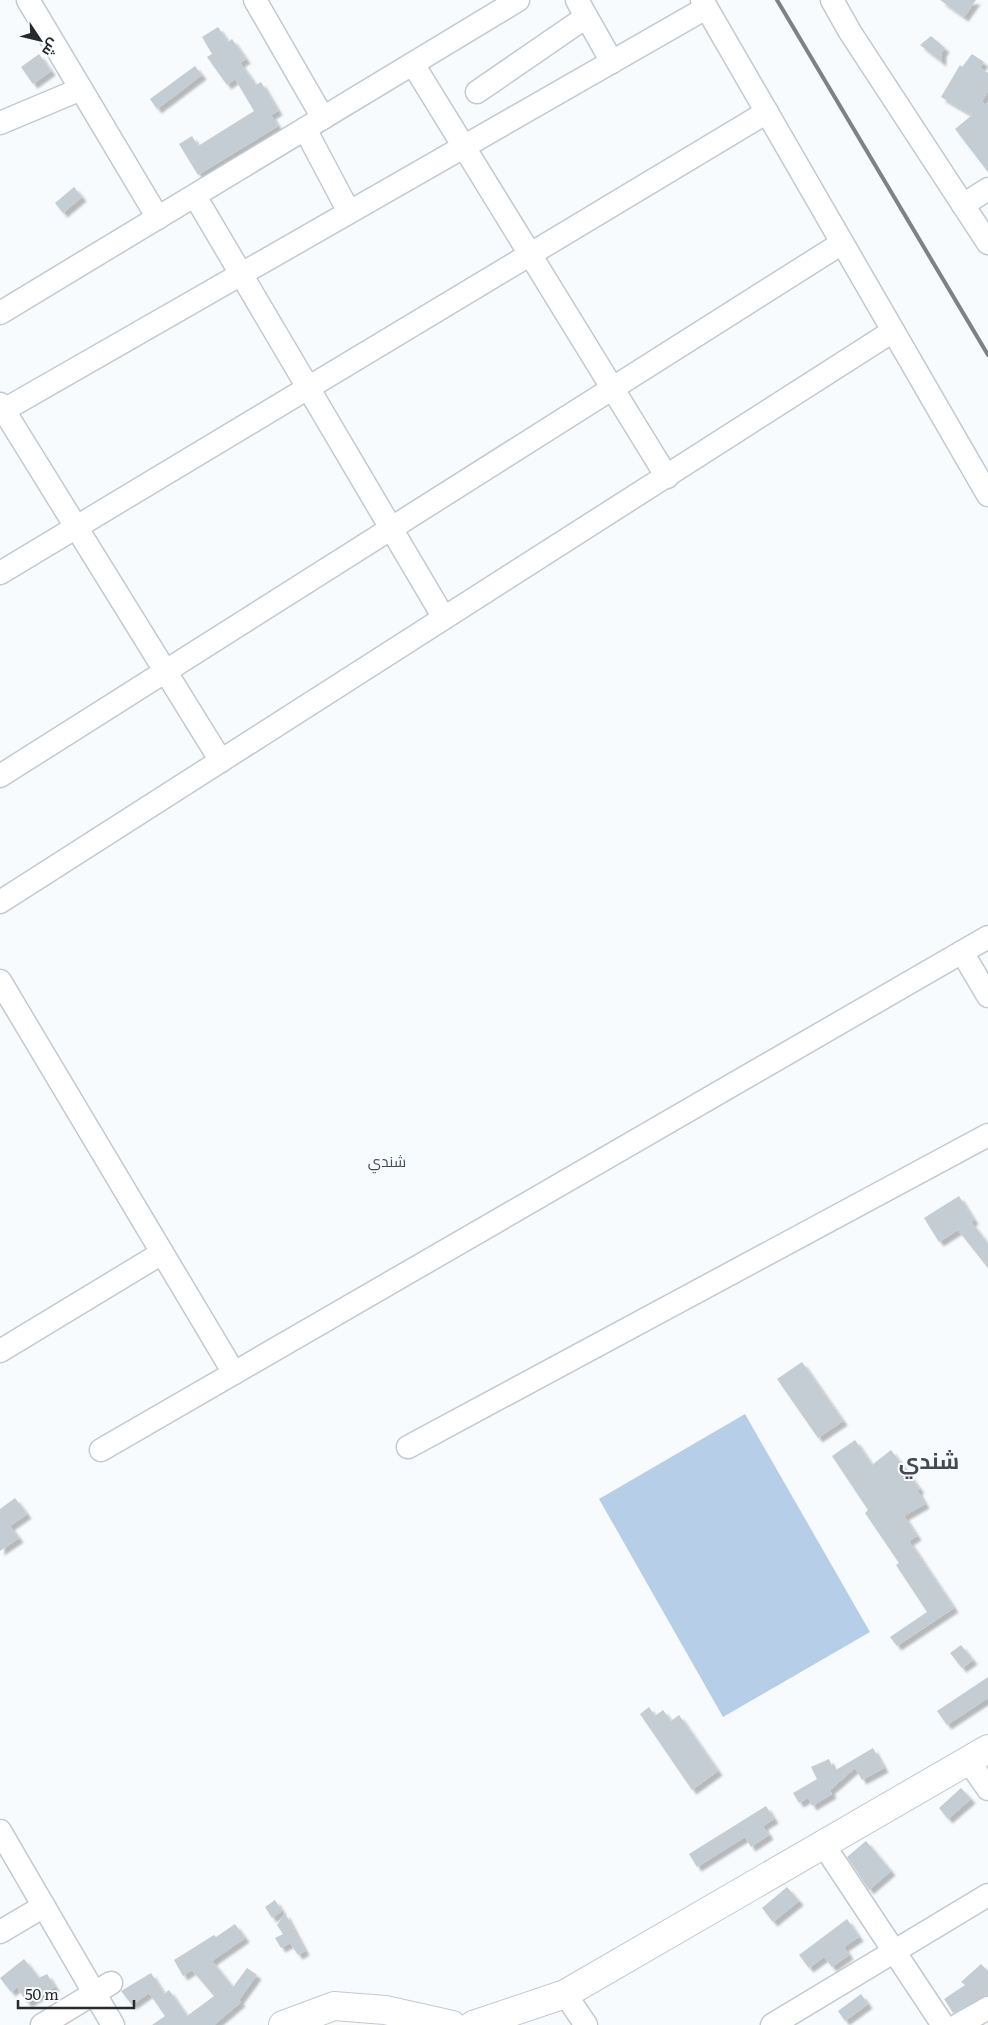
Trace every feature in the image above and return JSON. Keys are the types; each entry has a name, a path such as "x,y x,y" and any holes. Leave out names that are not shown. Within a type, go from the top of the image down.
{"main road":[{"path":"473,2025 565,1994 978,1755"},
{"path":"283,2025 334,2006 385,2010 452,2025"}],"street":[{"path":"28,0 158,218"},
{"path":"255,0 314,124 349,212"},
{"path":"0,313 518,0"},
{"path":"832,0 850,32 988,243"},
{"path":"221,761 2,407 242,274 612,62 704,4 988,495"},
{"path":"477,92 582,8 612,62"},
{"path":"412,64 666,476"},
{"path":"0,123 81,89"},
{"path":"0,574 767,112"},
{"path":"963,205 988,189"},
{"path":"195,196 444,618"},
{"path":"0,776 842,243"},
{"path":"0,902 893,331"},
{"path":"101,1450 988,937"},
{"path":"962,952 988,996"},
{"path":"0,981 234,1373"},
{"path":"408,1446 988,1135"},
{"path":"0,1351 162,1253"},
{"path":"978,1755 988,1789"},
{"path":"0,1831 44,1906 103,1988 113,2025"},
{"path":"823,1844 944,2025"},
{"path":"772,2025 988,1896"},
{"path":"0,1932 44,1906"},
{"path":"42,2025 103,1988"},
{"path":"565,1994 586,2025"},
{"path":"958,2025 988,2008"}],"shaded area":[{"path":"745,1414 870,1632 723,1717 599,1499"}],"building":[{"path":"940,0 976,0 964,17"},
{"path":"218,27 228,42 232,39 246,59 240,63 256,85 261,82 278,111 271,115 278,126 198,175 179,144 192,136 198,146 254,111 235,79 227,85 207,57 212,54 202,37"},
{"path":"931,36 945,48 942,52 942,62 920,45"},
{"path":"39,54 51,71 33,84 21,67"},
{"path":"972,54 984,62 980,68 988,73 988,91 982,101 985,105 988,103 988,172 955,129 972,115 941,97 960,65 962,67"},
{"path":"195,66 202,75 157,109 150,99"},
{"path":"74,187 82,197 63,213 55,203"},
{"path":"959,1196 974,1220 971,1222 988,1244 988,1268 958,1230 939,1242 924,1218"},
{"path":"802,1362 843,1421 818,1438 777,1379"},
{"path":"855,1440 872,1465 891,1450 920,1489 917,1490 925,1504 904,1516 917,1536 909,1541 954,1608 897,1646 890,1637 927,1612 896,1565 899,1563 865,1513 868,1510 832,1456"},
{"path":"15,1498 27,1514 10,1526 19,1538 0,1551 0,1509"},
{"path":"961,1645 973,1660 962,1668 950,1653"},
{"path":"988,1677 988,1698 947,1725 937,1711"},
{"path":"649,1707 655,1716 663,1710 671,1721 679,1715 718,1771 692,1790 640,1714"},
{"path":"873,1748 884,1768 862,1780 855,1768 830,1790 832,1794 812,1806 808,1798 799,1803 793,1793 817,1779 811,1767 829,1759 834,1771"},
{"path":"961,1788 971,1799 948,1819 939,1808"},
{"path":"766,1806 774,1819 763,1826 769,1835 751,1847 745,1837 697,1867 689,1854"},
{"path":"866,1841 891,1871 869,1890 847,1857"},
{"path":"787,1887 799,1901 773,1922 762,1908"},
{"path":"275,1900 282,1911 272,1918 265,1907"},
{"path":"285,1913 305,1951 298,1955 290,1943 281,1948 275,1938 283,1934 277,1925"},
{"path":"847,1919 859,1937 844,1947 849,1955 832,1967 824,1957 809,1968 799,1955"},
{"path":"235,1924 245,1938 212,1961 233,1987 247,1968 257,1975 239,2000 241,2002 214,2025 152,2025 165,2016 149,1993 132,2005 121,1991 151,1973 164,1994 169,1990 187,2016 214,1996 192,1970 183,1976 174,1960 214,1935 216,1937"},
{"path":"24,1959 39,1978 47,1974 55,1987 27,2003 17,1987 11,1992 0,1978"},
{"path":"981,1964 988,1971 988,1995 953,2013 944,1999 965,1985 961,1982"},
{"path":"861,1994 868,2004 845,2021 838,2011"}],"railway":[{"path":"777,0 988,355"}],"district":[{"name":"شندي","path":"387,1160"},
{"name":"شندي","path":"929,1459"}]}
